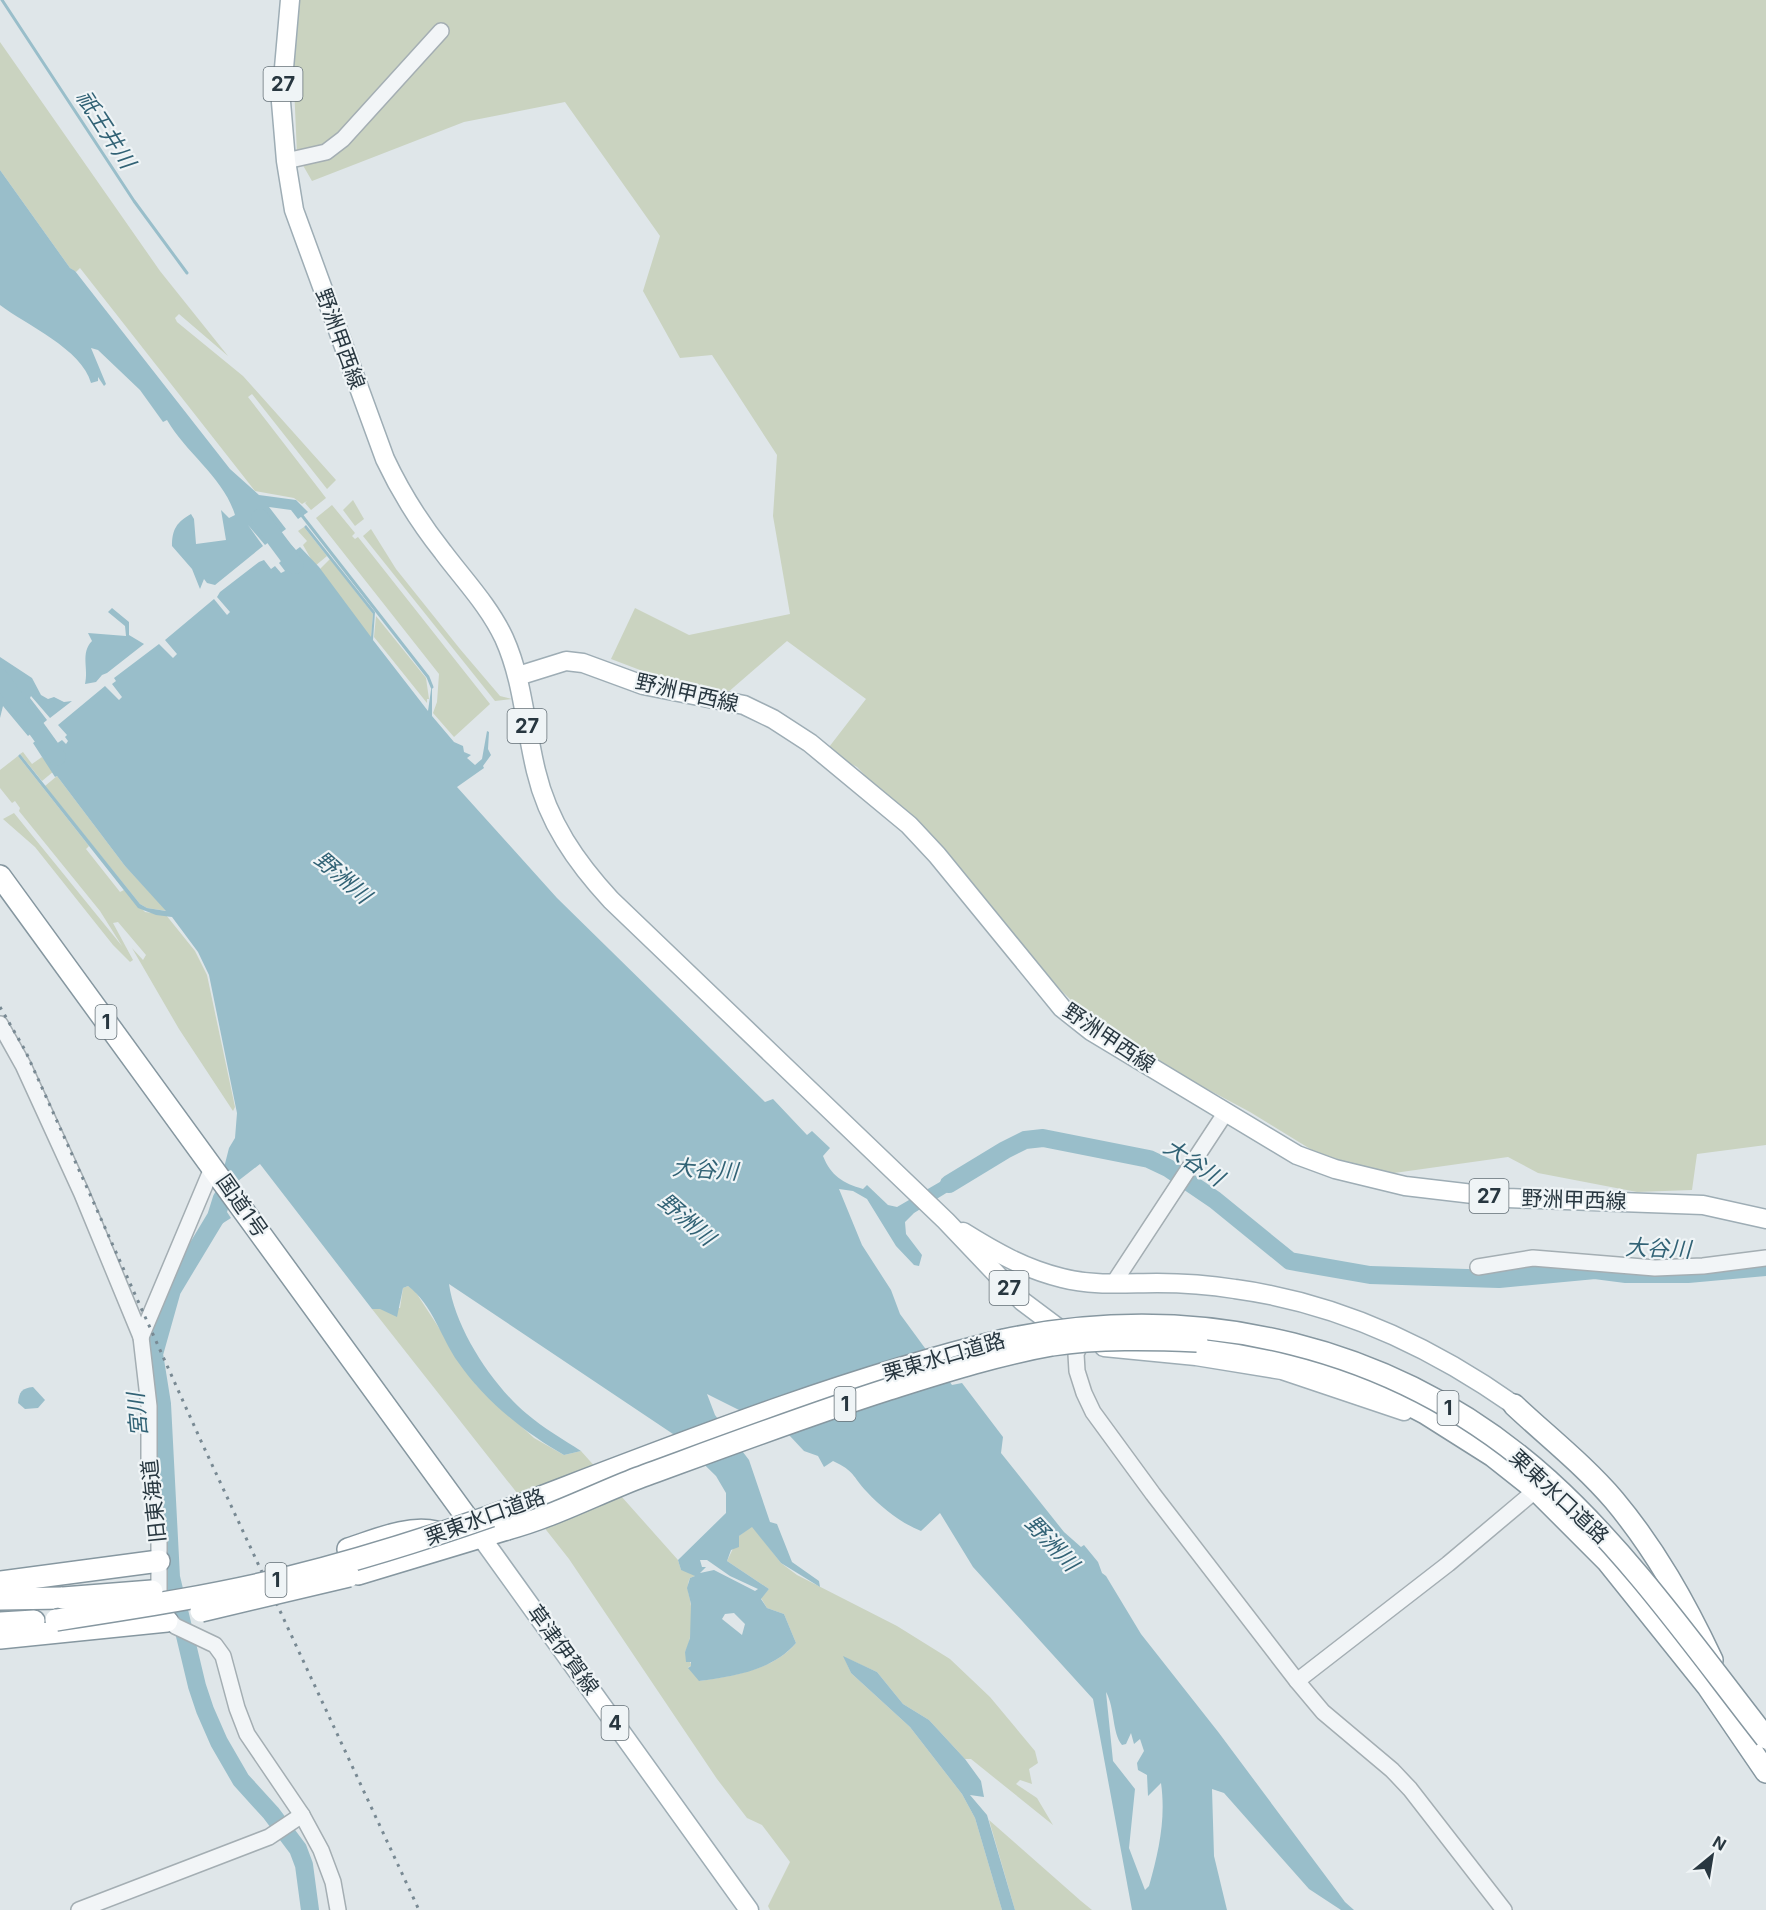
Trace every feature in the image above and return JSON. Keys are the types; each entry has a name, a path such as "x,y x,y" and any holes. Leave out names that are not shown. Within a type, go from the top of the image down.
{"highway":[{"name":"国道1号","path":"0,876 481,1537"},
{"name":"栗東水口道路","path":"0,1623 56,1620 235,1589 399,1548 491,1516 679,1444 933,1358 1014,1338 1084,1326 1143,1323 1193,1326 1237,1331 1289,1342 1377,1372 1427,1395 1508,1448 1548,1480 1608,1543 1662,1606 1766,1738"},
{"name":"栗東水口道路","path":"481,1537 535,1522 601,1492 839,1405 1015,1352 1082,1342 1197,1341 1234,1346 1290,1358 1358,1378 1467,1438 1536,1491 1606,1560 1708,1688 1766,1772"},
{"path":"1514,1405 1612,1499 1641,1536 1688,1608 1766,1766"},
{"name":"1","path":"0,1599 137,1594 192,1585 348,1550 404,1533 427,1530 454,1536 481,1537"},
{"name":"1","path":"56,1620 196,1612 304,1589 481,1537"},
{"path":"0,1582 159,1552"},
{"path":"0,1638 172,1624"}],"main road":[{"name":"野洲甲西線","path":"290,0 281,102 286,161 294,210 303,239 385,459 399,490 419,522 477,594 503,637 518,676 536,771 547,810 582,869 611,900 941,1216 1022,1301 1080,1345"},
{"name":"野洲甲西線","path":"518,676 566,661 583,663 644,685 744,705 773,719 810,743 909,825 938,855 1026,967 1062,1008 1092,1031 1297,1155 1335,1169 1405,1186 1507,1198 1703,1204 1766,1219"},
{"name":"野洲甲西線","path":"941,1216 1005,1258 1026,1267 1064,1279 1113,1284"},
{"name":"27","path":"1113,1284 1161,1283 1235,1288 1300,1302 1363,1320 1431,1352 1472,1376 1514,1405"},
{"path":"1080,1345 1196,1356 1282,1370 1387,1404 1467,1438"},
{"name":"草津伊賀線","path":"481,1537 749,1910"}],"street":[{"path":"286,161 326,152 343,139 441,31"},
{"name":"旧東海道","path":"0,1024 22,1065 82,1194 141,1337 149,1406 148,1465 159,1552 159,1607 172,1624"},
{"path":"1113,1284 1226,1112"},
{"path":"141,1337 216,1170"},
{"path":"1478,1267 1533,1258 1655,1268 1703,1266 1766,1257"},
{"path":"1080,1345 1076,1354 1077,1371 1093,1412 1297,1681 1323,1712 1392,1770 1410,1789 1504,1910"},
{"path":"1297,1681 1448,1564 1536,1491"},
{"path":"172,1624 215,1645 223,1656 237,1708 247,1734 321,1850 333,1882 338,1910"},
{"path":"80,1910 269,1837 299,1818"}],"green space":[{"path":"298,0 1766,0 1766,1145 1697,1154 1692,1190 1637,1192 1538,1173 1508,1157 1380,1175 1338,1166 1250,1112 1108,1036 1001,932 945,859 857,767 826,751 866,699 787,641 719,700 611,659 635,608 689,635 790,614 773,516 777,455 712,355 680,358 643,291 660,236 565,102 464,122 312,181 297,155 293,62"},
{"path":"0,42 160,271 228,356 179,314 175,318 177,322 243,376 336,480 327,489 252,394 248,397 326,498 311,510 305,503 307,501 302,504 294,498 255,491 80,268 76,272 70,268 0,170"},
{"path":"353,500 364,519 355,526 343,510"},
{"path":"332,505 355,533 352,536 355,539 358,537 490,704 454,737 433,713 437,702 439,674 316,518"},
{"path":"304,527 327,556 315,566 303,545 307,541 298,531"},
{"path":"371,529 396,569 460,649 500,696 512,699 495,701 363,536"},
{"path":"330,559 373,614 371,638 319,570"},
{"path":"376,616 426,678 429,699 427,703 374,637"},
{"path":"23,752 32,764 42,757 54,771 42,781 20,754"},
{"path":"18,756 89,846 86,849 120,892 124,890 145,912 166,915 195,951 207,975 235,1107 233,1111 179,1029 132,948 143,960 146,955 118,922 113,923 133,960 130,962 113,945 35,847 3,819 14,813 122,946 100,911 19,811 20,808 15,801 12,803 0,788 0,770"},
{"path":"57,776 125,866 167,911 147,908 140,904 45,786"},
{"path":"408,1286 415,1291 476,1385 534,1438 564,1455 581,1451 678,1560 681,1570 692,1572 695,1576 690,1578 688,1585 691,1623 689,1642 685,1652 692,1666 688,1667 700,1681 739,1674 764,1666 776,1660 796,1643 784,1614 767,1608 761,1598 769,1589 727,1561 739,1536 752,1526 781,1563 797,1575 897,1626 950,1659 990,1697 1035,1751 1038,1763 1029,1769 1032,1784 1020,1780 1016,1784 1037,1798 1053,1825 971,1759 965,1759 929,1720 903,1704 877,1672 844,1657 851,1673 910,1727 962,1794 975,1818 1002,1910 770,1910 768,1906 790,1862 762,1825 747,1818 717,1779 569,1559 372,1309 400,1308 403,1288"},
{"path":"989,1820 1081,1901 1092,1910 1015,1910"}],"water":[{"path":"0,170 70,268 75,271 230,469 259,495 296,500 308,512 298,519 291,510 269,507 286,529 265,545 248,525 263,546 215,585 207,583 204,579 200,589 192,569 172,546 176,527 191,514 194,519 196,544 226,540 221,510 229,518 235,515 230,502 214,477 184,444 167,420 163,422 140,390 98,350 91,348 106,384 104,386 98,377 98,381 91,383 77,359 52,339 0,305"},
{"path":"306,525 375,612 373,640 428,711 432,683 432,716 454,742 463,746 464,752 471,755 467,758 475,765 482,759 487,731 489,732 488,749 491,755 483,766 484,768 457,787 557,898 765,1102 773,1099 807,1135 812,1131 830,1148 823,1156 834,1174 856,1187 863,1189 867,1185 888,1205 897,1207 957,1172 959,1175 968,1170 971,1175 963,1180 964,1182 914,1213 905,1222 906,1234 922,1255 919,1266 914,1265 896,1246 867,1199 853,1191 839,1189 862,1245 891,1290 900,1314 952,1385 962,1383 1003,1437 1001,1453 1064,1532 1081,1547 1084,1545 1098,1562 1102,1573 1141,1634 1219,1733 1345,1902 1354,1910 1341,1910 1309,1889 1224,1793 1212,1789 1214,1856 1227,1910 1132,1910 1093,1699 973,1567 940,1513 921,1531 914,1528 879,1504 846,1468 833,1461 824,1467 818,1456 804,1451 789,1435 707,1394 715,1415 749,1460 770,1522 777,1524 792,1562 819,1581 820,1587 781,1563 752,1527 739,1536 739,1547 731,1550 727,1561 769,1589 761,1599 767,1608 784,1614 796,1643 776,1660 764,1666 738,1674 699,1681 688,1668 691,1662 686,1662 685,1652 690,1638 691,1604 687,1588 690,1578 695,1576 681,1570 678,1560 726,1513 726,1493 716,1476 673,1434 449,1284 467,1337 501,1388 533,1419 581,1451 564,1455 549,1446 506,1414 468,1376 452,1353 424,1303 408,1286 403,1288 397,1317 380,1309 372,1309 260,1164 238,1181 225,1209 231,1218 220,1225 211,1219 229,1148 235,1138 237,1113 209,975 198,952 172,917 156,915 138,908 18,756 20,754 140,904 147,908 166,911 125,866 57,776 55,777 33,743 46,733 56,744 62,740 66,744 67,735 58,725 105,686 119,700 122,697 112,684 116,681 114,678 159,644 173,658 177,654 165,640 214,599 227,615 230,612 217,597 220,592 259,562 264,560 271,569 275,566 281,573 285,571 279,563 282,560 274,550 287,540 296,550 300,547 319,567 371,637 373,614 304,527","holes":["700,1560 707,1560 730,1576 758,1589 755,1591 714,1570 700,1573 706,1567 702,1567","734,1613 745,1624 742,1635 722,1619 725,1614","1106,1692 1122,1745 1126,1744 1131,1733 1134,1744 1140,1739 1144,1751 1137,1763 1138,1770 1147,1775 1148,1796 1161,1783 1163,1809 1161,1835 1149,1886 1145,1890 1129,1848 1135,1789 1113,1761"]},
{"path":"112,608 129,622 129,635 144,644 96,682 85,684 86,651 92,641 88,633 126,636 125,626 108,612"},
{"path":"0,657 32,678 41,695 48,699 54,697 64,702 72,701 50,718 31,696 30,698 47,720 28,736 3,706 0,718"},
{"path":"33,1387 45,1400 38,1408 25,1409 18,1403 19,1396 26,1388"},
{"path":"843,1656 877,1672 903,1704 929,1720 965,1759 981,1781 984,1797 970,1795 987,1815 1015,1910 1002,1910 975,1818 962,1794 910,1727 851,1673"}],"waterway":[{"name":"祇王井川","path":"2,0 134,201 187,273"},
{"path":"300,513 428,677 432,687"},
{"path":"260,518 295,565"},
{"name":"野洲川","path":"0,678 57,757"},
{"name":"大谷川","path":"949,1184 1025,1140 1043,1138 1149,1159 1168,1168 1215,1200 1290,1261 1370,1275 1499,1279 1595,1270 1626,1274 1688,1274 1766,1267"},
{"name":"宮川","path":"222,1198 216,1217 172,1290 154,1354 162,1404 171,1577 197,1686 205,1710 219,1742 241,1780 271,1813 298,1849 304,1865 310,1910"}],"railway":[{"path":"0,1007 25,1050 201,1441 419,1910"}]}
